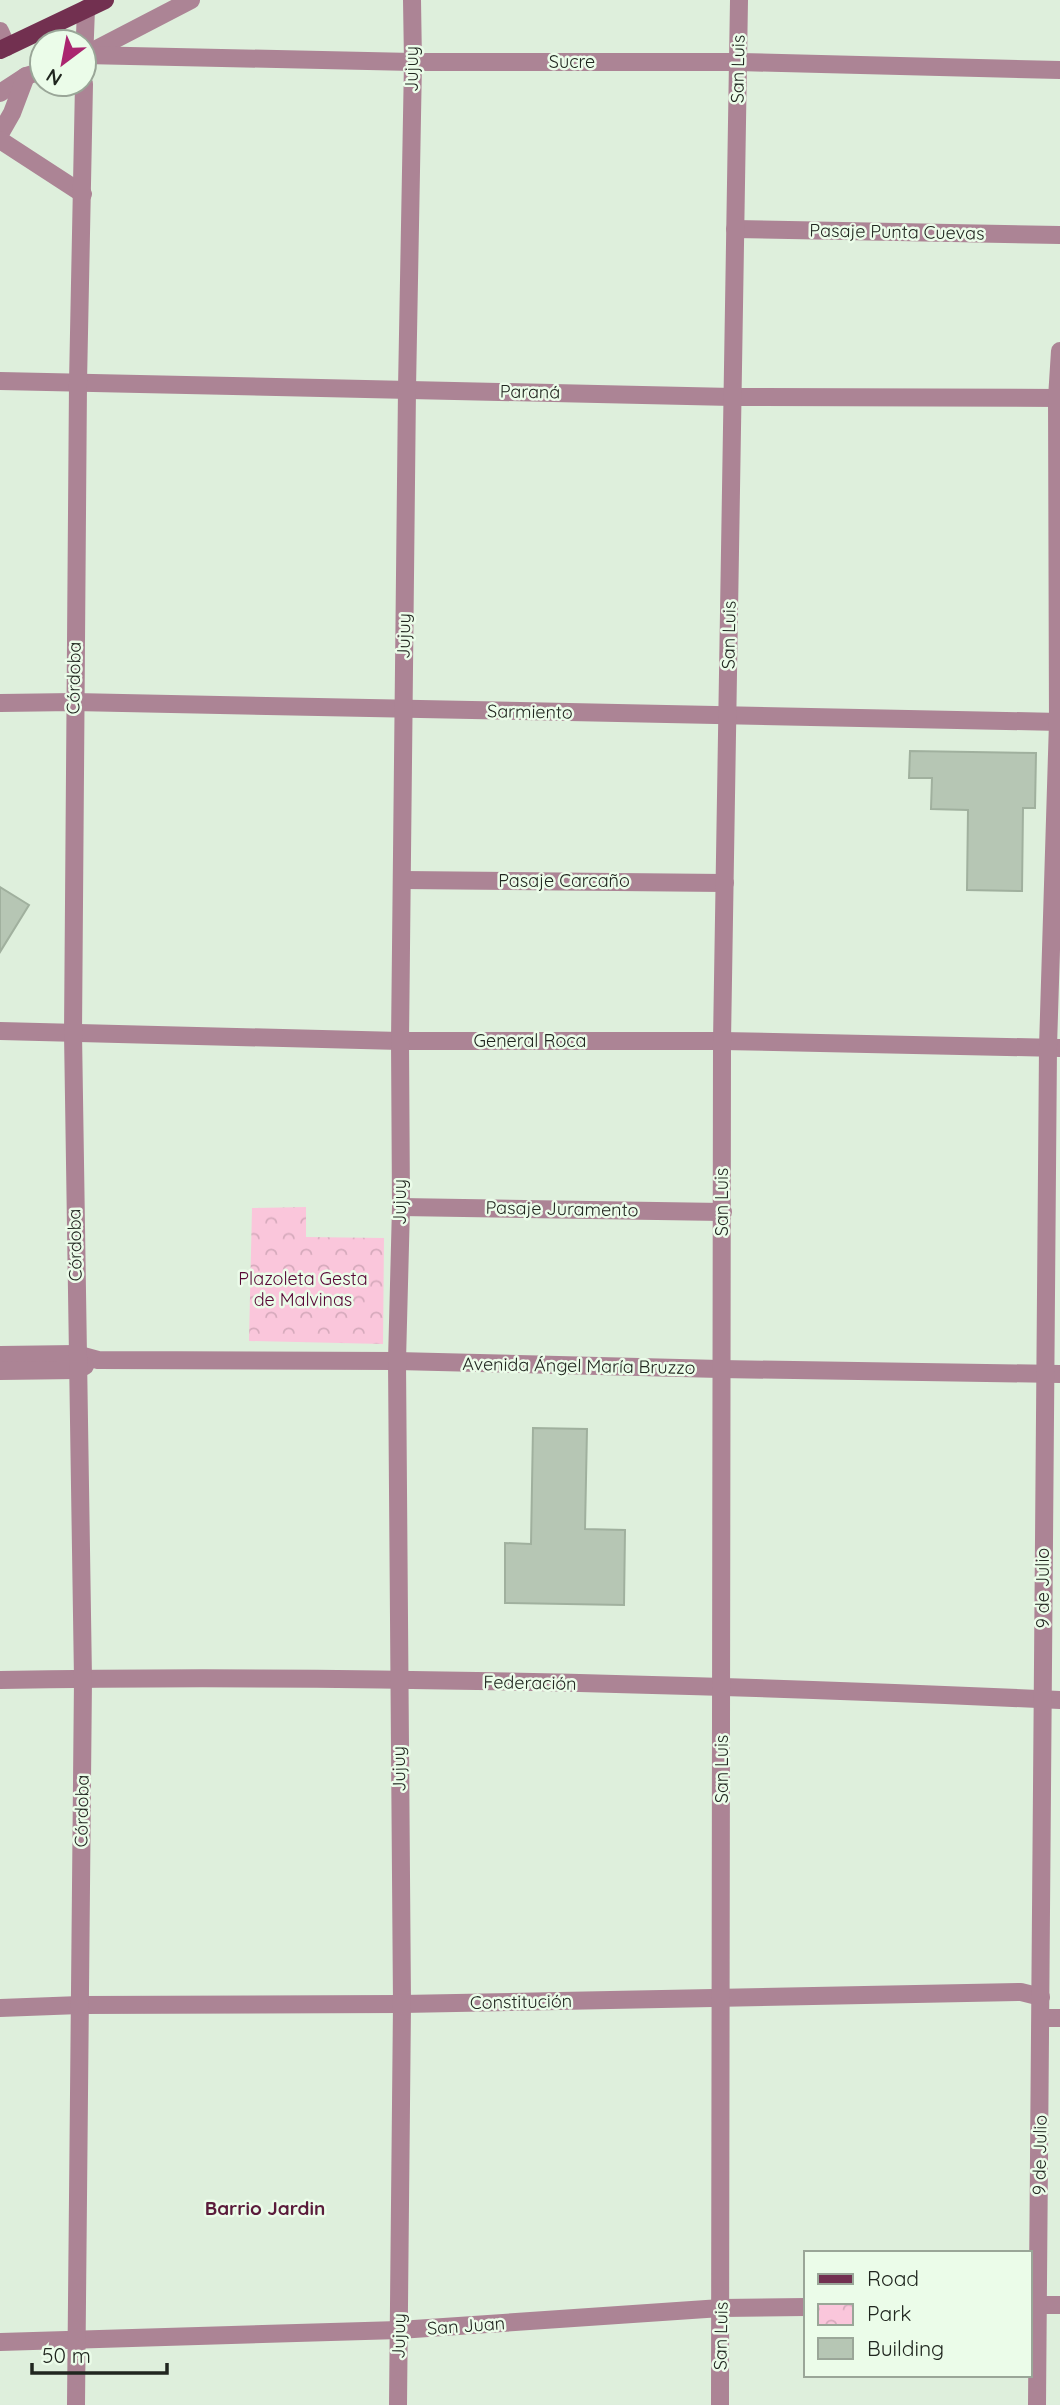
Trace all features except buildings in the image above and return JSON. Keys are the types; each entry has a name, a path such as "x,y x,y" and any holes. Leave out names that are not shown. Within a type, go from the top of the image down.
{"main road":[{"path":"2,43 105,0"}],"street":[{"path":"98,48 191,0"},
{"name":"Jujuy","path":"398,2405 402,2004 397,1361 401,1207 400,1041 412,0"},
{"name":"San Luis","path":"720,2405 722,1041 739,0"},
{"path":"85,28 86,9"},
{"name":"Sucre","path":"98,55 413,62 739,62 1060,70"},
{"path":"0,93 28,77"},
{"path":"0,134 28,85"},
{"name":"Córdoba","path":"76,2405 83,1679 73,1033 74,702 84,98"},
{"path":"0,140 83,194"},
{"name":"Pasaje Punta Cuevas","path":"735,229 1060,235"},
{"name":"9 de Julio","path":"1037,2405 1034,2305 1051,1700 1060,351"},
{"name":"Paraná","path":"0,380 732,397 1059,398"},
{"name":"Sarmiento","path":"0,703 74,702 1059,722"},
{"name":"Pasaje Carcaño","path":"403,880 725,883"},
{"name":"General Roca","path":"0,1031 400,1041 722,1041 1054,1047"},
{"name":"Pasaje Juramento","path":"401,1207 723,1212"},
{"name":"Avenida Ángel María Bruzzo","path":"0,1355 77,1362"},
{"name":"Avenida Ángel María Bruzzo","path":"0,1371 98,1360 397,1361 1052,1373"},
{"name":"Federación","path":"0,1680 398,1681 722,1686 1051,1700"},
{"name":"Constitución","path":"0,2008 80,2005 402,2004 1021,1992 1041,1997"},
{"path":"1041,2018 1060,2018"},
{"path":"1034,2305 1060,2305"},
{"name":"San Juan","path":"0,2342 399,2330 721,2308 804,2307"}],"green space":[{"name":"Plazoleta Gesta de Malvinas","path":"306,1207 306,1237 384,1238 383,1344 249,1341 252,1208"}],"district":[{"name":"Barrio Jardin","path":"265,2208"}]}
